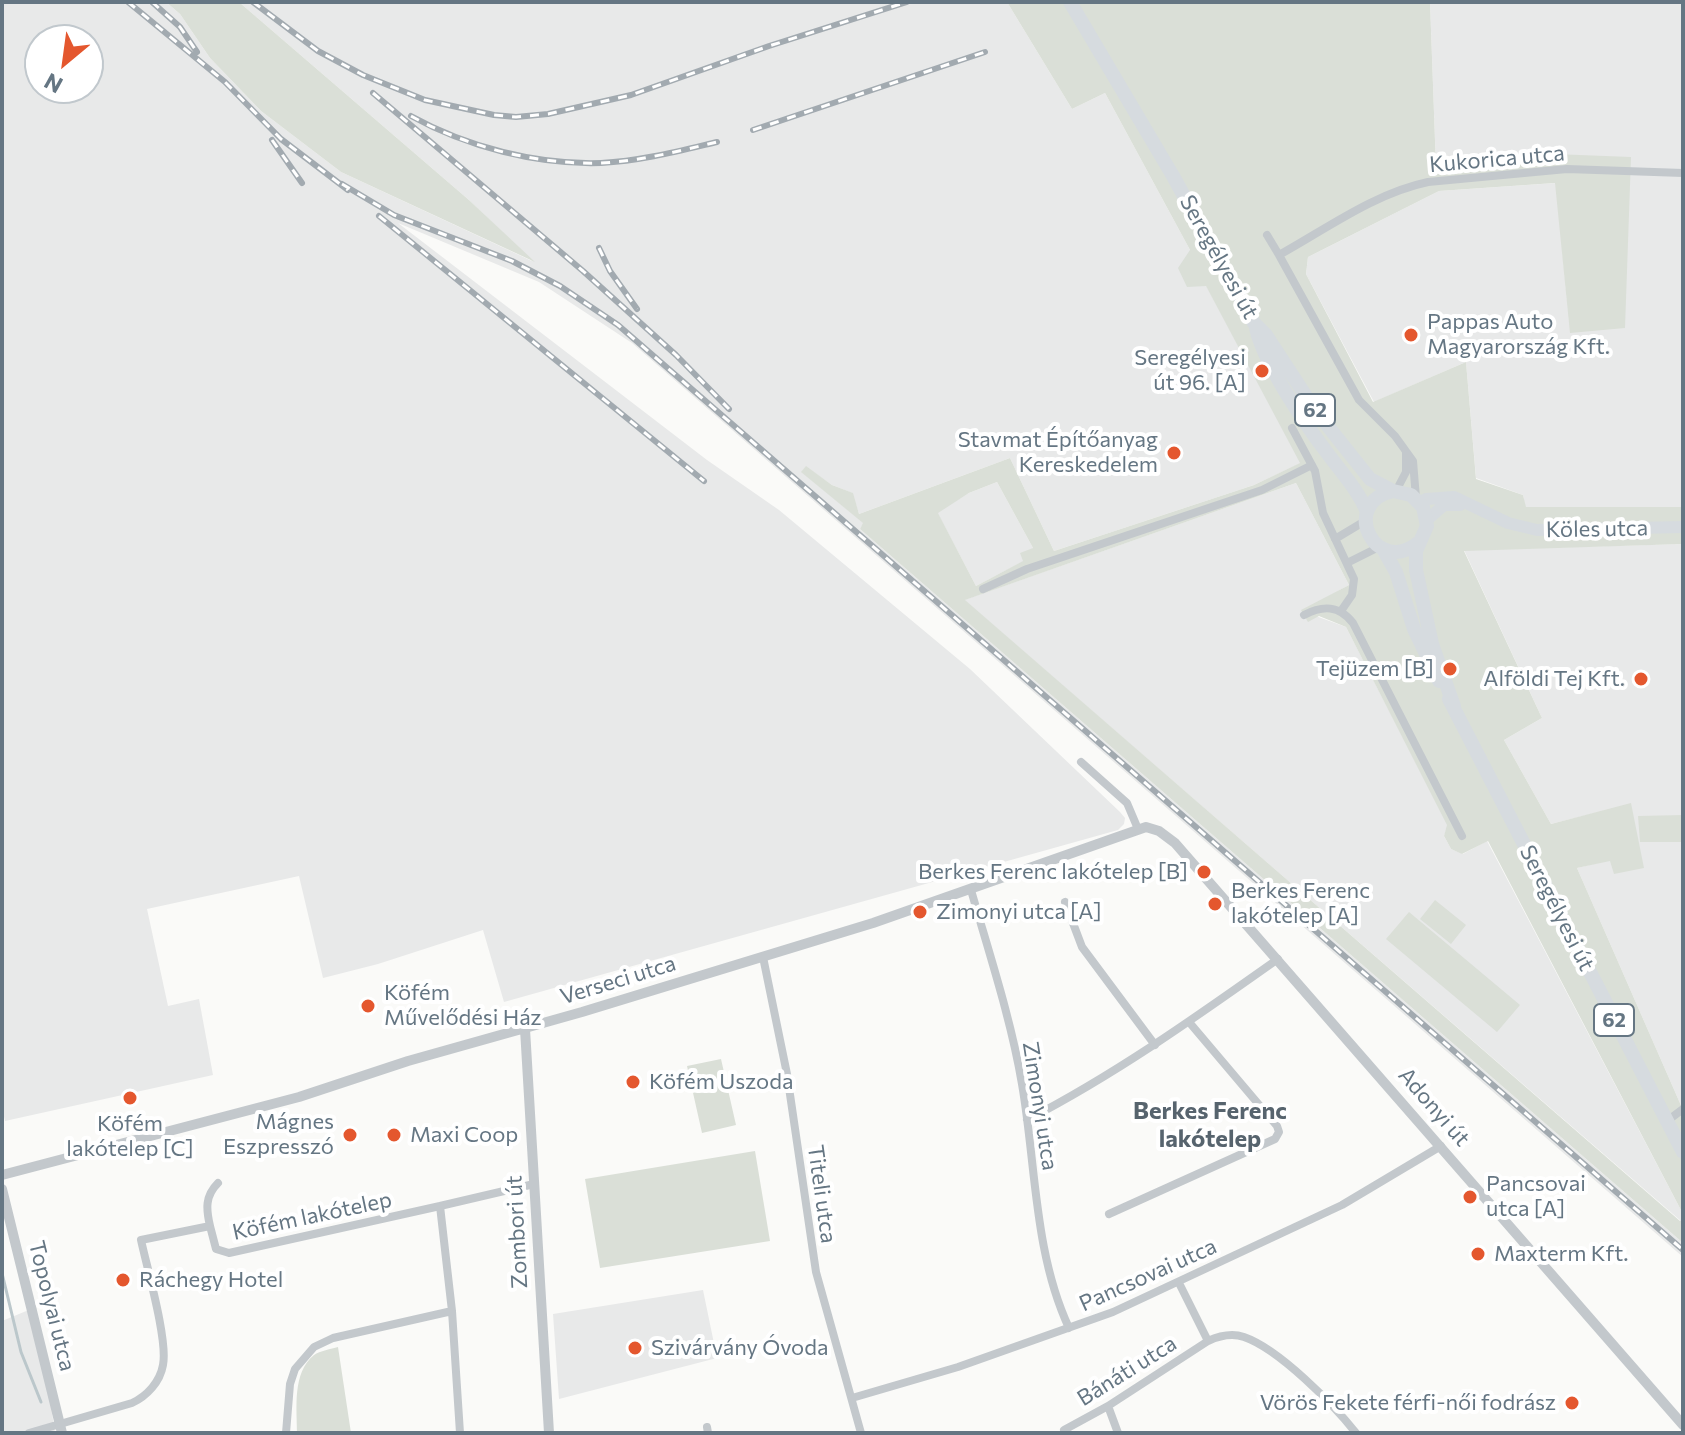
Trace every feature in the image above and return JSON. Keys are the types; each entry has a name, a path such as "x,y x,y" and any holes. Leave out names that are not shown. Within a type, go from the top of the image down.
{"main road":[{"name":"Seregélyesi út","path":"1070,2 1173,176 1254,323 1266,356 1313,434 1356,492 1366,516 1369,536 1381,548 1396,572 1429,664 1454,706 1683,1152"},
{"name":"Seregélyesi út","path":"1254,323 1266,335 1315,410 1370,479 1394,491 1406,492 1418,500"},
{"path":"1366,516 1375,499 1394,491"},
{"name":"Köles utca","path":"1418,500 1449,496 1522,528 1537,530 1683,527"},
{"path":"1418,500 1427,520 1444,505 1468,506"},
{"name":"Seregélyesi út","path":"1427,520 1415,557 1418,582 1432,644 1454,706"},
{"path":"1381,548 1399,552 1418,543"}],"street":[{"name":"Kukorica utca","path":"1279,255 1372,204 1428,182 1567,169 1683,173"},
{"path":"1267,235 1359,400 1406,451 1415,467 1418,500"},
{"path":"1292,428 1312,465 1323,513 1355,587 1341,611"},
{"path":"1394,491 1406,472 1406,451"},
{"path":"983,589 1027,569 1262,490 1312,465"},
{"path":"1335,539 1366,516"},
{"path":"1347,563 1381,548"},
{"path":"1304,615 1325,607 1341,611 1353,623 1462,836"},
{"path":"1081,762 1127,803 1142,828"},
{"name":"Verseci utca","path":"2,1175 299,1097 408,1061 763,957 971,890 1142,828"},
{"name":"Adonyi út","path":"1142,828 1159,831 1175,843 1683,1425"},
{"name":"Zimonyi utca","path":"971,890 1017,1059 1049,1266 1069,1328"},
{"path":"1065,902 1082,947 1155,1045"},
{"name":"Titeli utca","path":"763,957 787,1074 816,1272 861,1433"},
{"path":"1027,1120 1094,1085 1278,959"},
{"path":"1109,1214 1275,1139 1279,1132 1189,1022"},
{"name":"Zombori út","path":"525,1029 549,1433"},
{"path":"1666,1122 1683,1109"},
{"name":"Pancsovai utca","path":"852,1398 958,1367 1069,1328 1179,1283 1342,1205 1441,1146"},
{"name":"Köfém lakótelep","path":"218,1183 210,1191 206,1203 216,1249 229,1253 534,1184"},
{"name":"Topolyai utca","path":"2,1189 61,1428"},
{"path":"440,1206 452,1311 460,1433"},
{"name":"Köfém lakótelep","path":"61,1428 140,1400 155,1384 161,1374 164,1349 141,1240 210,1226"},
{"name":"Bánáti utca","path":"1179,1283 1208,1341"},
{"path":"286,1433 290,1384 295,1369 314,1347 333,1338 452,1311"},
{"name":"Bánáti utca","path":"1064,1430 1108,1406 1208,1341 1234,1335 1257,1343 1316,1390 1356,1433"},
{"path":"1108,1406 1118,1433"},
{"path":"29,1433 61,1428"}],"shaded area":[{"path":"2,2 166,2 180,14 210,58 261,111 341,172 532,261 469,200 239,2 1007,2 1072,109 1105,93 1301,463 1254,485 1054,551 1010,458 859,514 852,493 832,485 806,467 802,472 864,523 860,529 1683,1243 1683,1257 632,343 539,282 398,223 707,460 779,510 970,669 1120,812 1125,818 1124,824 1118,830 504,1002 483,930 323,978 299,876 147,909 168,1006 199,999 213,1075 5,1121 2,1108"},
{"path":"166,2 239,2 469,200 535,262 341,172 261,111 210,58 180,14"},
{"path":"1007,2 1430,2 1436,168 1553,159 1554,154 1631,157 1625,328 1570,333 1555,183 1439,191 1308,257 1306,274 1373,402 1466,362 1476,479 1523,495 1526,507 1683,507 1683,544 1464,551 1542,718 1504,740 1551,824 1631,803 1644,868 1614,874 1610,861 1577,868 1683,1110 1683,1214 1488,841 1462,854 1451,849 1444,836 1447,825 1346,627 1319,616 1308,622 1301,610 1349,585 1296,483 965,600 1680,1221 1683,1219 1683,1243 860,529 863,523 801,472 806,466 832,485 853,493 859,514 1010,458 1054,551 1254,485 1300,463 1206,286 1187,287 1178,268 1190,250 1105,93 1072,109","holes":["997,482 1033,548 1020,553 1023,561 976,586 938,513 969,493"]},
{"path":"1430,2 1683,2 1683,507 1525,507 1523,495 1476,478 1466,362 1374,402 1306,274 1308,257 1439,191 1556,183 1570,332 1554,154 1554,159 1436,168"},
{"path":"997,482 1033,548 1024,561 976,586 937,512 969,493"},
{"path":"1296,483 1349,585 1302,611 1346,627 1448,825 1444,836 1451,849 1463,854 1487,841 1683,1214 1681,1221 964,600"},
{"path":"1683,544 1683,1110 1577,868 1610,860 1631,804 1551,824 1504,740 1542,718 1464,550"},
{"path":"1683,815 1683,842 1640,842 1638,816"},
{"path":"1435,900 1466,925 1451,944 1420,919"},
{"path":"1409,912 1520,1005 1497,1032 1386,939"},
{"path":"721,1059 736,1125 702,1133 687,1066"},
{"path":"755,1151 770,1241 600,1268 585,1179"},
{"name":"Szivárvány Óvoda","path":"703,1290 717,1358 559,1399 553,1314"},
{"path":"36,1307 55,1433 2,1433 2,1321"},
{"path":"338,1347 351,1433 297,1433 297,1391 302,1371 314,1355"}],"waterway":[{"path":"2,1273 21,1352 41,1402"}],"railway":[{"path":"128,2 225,82 281,139 348,190"},
{"path":"152,2 180,27 197,52"},
{"path":"253,2 318,51 363,75 425,100 516,117 548,114 631,95 907,2"},
{"path":"753,130 985,52"},
{"path":"373,93 583,271 676,355 729,409"},
{"path":"411,116 479,145 552,161 616,162 717,142"},
{"path":"272,140 302,183"},
{"path":"342,184 394,215 512,261 560,286 618,325 1683,1250"},
{"path":"379,216 704,481"},
{"path":"599,248 610,271 637,309"}],"place":[{"name":"Pappas Auto Magyarország Kft.","path":"1411,335"},
{"name":"Seregélyesi út 96. [A]","path":"1262,371"},
{"name":"Stavmat Építőanyag Kereskedelem","path":"1174,453"},
{"name":"Tejüzem [B]","path":"1450,669"},
{"name":"Alföldi Tej Kft.","path":"1641,679"},
{"name":"Berkes Ferenc lakótelep [B]","path":"1204,872"},
{"name":"Berkes Ferenc lakótelep [A]","path":"1215,904"},
{"name":"Zimonyi utca [A]","path":"920,912"},
{"name":"Köfém Művelődési Ház","path":"368,1006"},
{"name":"Köfém Uszoda","path":"633,1082"},
{"name":"Köfém lakótelep [C]","path":"130,1098"},
{"name":"Mágnes Eszpresszó","path":"350,1135"},
{"name":"Maxi Coop","path":"394,1135"},
{"name":"Pancsovai utca [A]","path":"1470,1197"},
{"name":"Maxterm Kft.","path":"1478,1254"},
{"name":"Ráchegy Hotel","path":"123,1280"},
{"name":"Szivárvány Óvoda","path":"635,1348"},
{"name":"Vörös Fekete férfi-női fodrász","path":"1572,1403"}],"district":[{"name":"Berkes Ferenc lakótelep","path":"1210,1125"}]}
